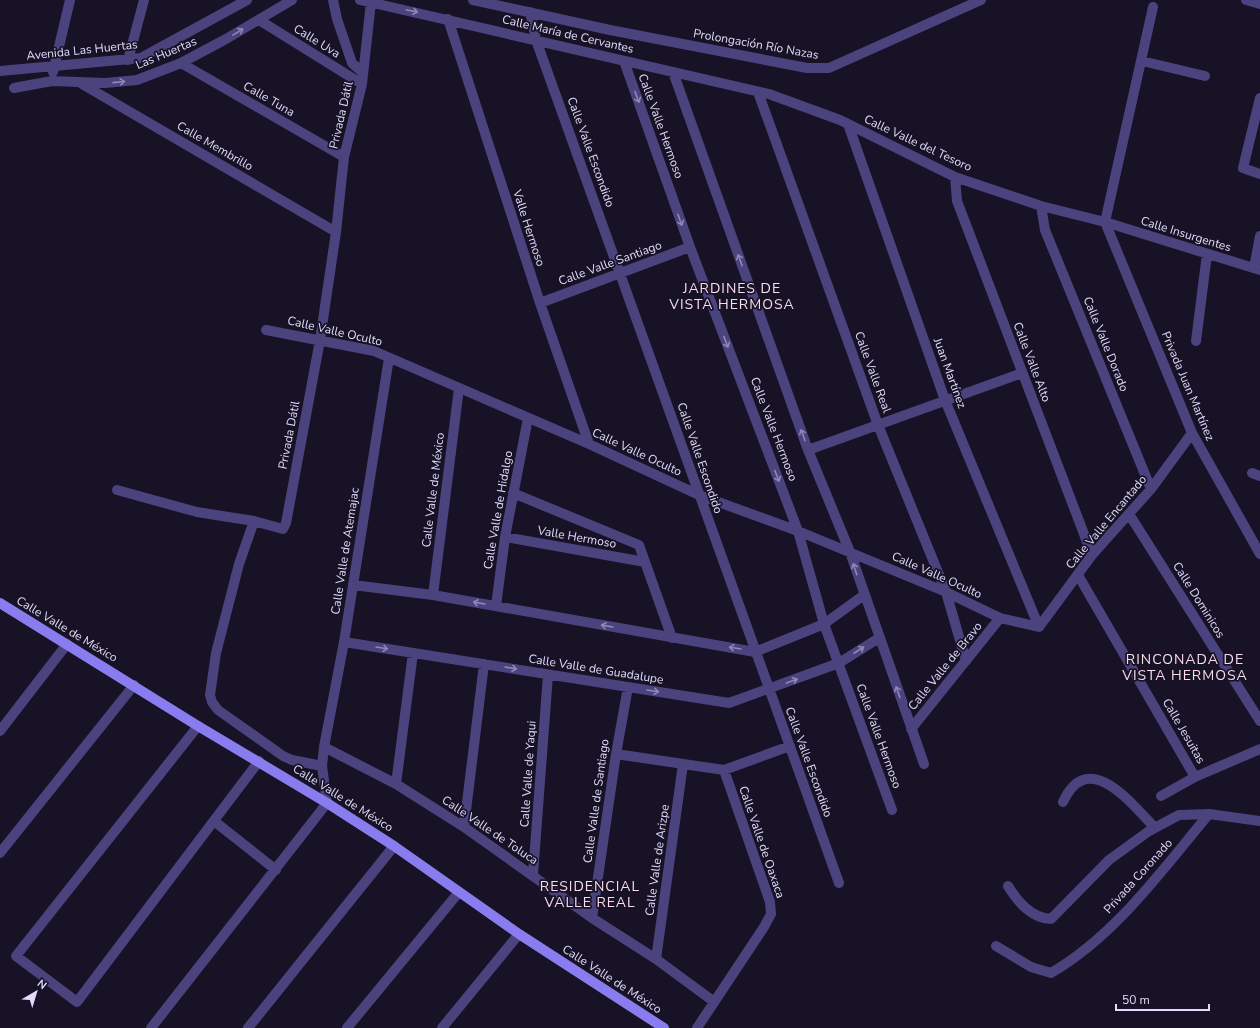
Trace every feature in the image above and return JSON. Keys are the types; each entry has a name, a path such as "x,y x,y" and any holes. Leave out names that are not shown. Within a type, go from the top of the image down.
{"street":[{"path":"52,81 53,66 70,0"},
{"path":"128,60 144,0"},
{"name":"Avenida Las Huertas","path":"0,71 141,58 247,0"},
{"name":"Las Huertas","path":"14,88 52,81 105,83 137,80 181,63 292,0"},
{"path":"333,0 337,20 352,63 363,79"},
{"name":"Calle María de Cervantes","path":"360,0 769,94"},
{"name":"Prolongación Río Nazas","path":"472,0 610,30 807,68 829,68 981,0"},
{"path":"1246,0 1260,4"},
{"name":"Privada Dátil","path":"254,521 283,529 286,523 320,340 336,232 344,157 363,79 371,2"},
{"path":"1105,222 1153,7"},
{"name":"Calle Valle Escondido","path":"530,12 536,40 621,272 755,652 839,883"},
{"name":"Valle Hermoso","path":"448,19 540,303 589,444"},
{"name":"Calle Uva","path":"259,20 363,79"},
{"name":"Calle Valle Hermoso","path":"624,61 690,247 798,531 824,624 892,810"},
{"path":"1142,61 1205,76"},
{"name":"Calle Tuna","path":"181,63 344,157"},
{"name":"Calle Valle Hermoso","path":"673,72 808,450 850,552 924,764"},
{"name":"Calle Membrillo","path":"80,83 336,232"},
{"name":"Calle Valle Real","path":"758,92 878,425 946,592 966,661"},
{"name":"Calle Valle del Tesoro","path":"769,94 848,124 955,177 1041,206 1105,222"},
{"path":"1260,98 1243,168 1260,174"},
{"name":"Juan Martínez","path":"848,124 945,400 1039,627"},
{"name":"Calle Valle Alto","path":"955,177 957,201 1092,555"},
{"name":"Calle Valle Dorado","path":"1041,206 1045,230 1151,489"},
{"name":"Calle Insurgentes","path":"1105,222 1257,269"},
{"name":"Privada Juan Martínez","path":"1105,222 1192,433 1260,554"},
{"path":"1257,269 1260,236"},
{"name":"Calle Valle Santiago","path":"540,303 690,247"},
{"path":"1196,341 1207,254"},
{"name":"Calle Valle Oculto","path":"266,330 374,351 589,444 699,495 798,531 850,552 946,592 1000,618 1039,627"},
{"name":"Calle Valle de Atemajac","path":"327,803 322,766 324,747 344,642 389,358"},
{"path":"808,450 1022,373"},
{"name":"Calle Valle de México","path":"433,595 459,388"},
{"name":"Calle Valle de Hidalgo","path":"496,606 505,537 528,418"},
{"name":"Calle Valle Encantado","path":"1039,627 1092,555 1151,489 1192,433"},
{"path":"117,490 197,512 254,521 239,564 216,653 210,695 212,702 218,710 283,756 292,760 322,766"},
{"path":"513,493 639,545 672,638"},
{"name":"Calle Dominicos","path":"1129,514 1260,721"},
{"name":"Valle Hermoso","path":"505,537 645,562"},
{"name":"Calle Jesuitas","path":"1078,575 1195,777"},
{"path":"353,585 433,595 755,652 824,624 864,595"},
{"name":"Calle Valle de México","path":"1,607 67,644 198,726 259,761 327,803 394,846 519,934 664,1028"},
{"name":"Calle Valle de Bravo","path":"911,729 1000,618"},
{"name":"Calle Valle de Guadalupe","path":"344,642 729,703 839,663 879,638"},
{"path":"0,731 67,644"},
{"path":"396,784 413,652"},
{"path":"464,827 484,664"},
{"name":"Calle Valle de Yaqui","path":"533,874 548,675"},
{"path":"0,853 134,685"},
{"name":"Calle Valle de Santiago","path":"592,918 616,754 628,687"},
{"path":"198,726 16,956 77,1002 259,761"},
{"path":"616,754 724,770 790,746"},
{"name":"Calle Valle de Toluca","path":"324,747 396,784 464,827 533,874 592,918 656,959 713,1001"},
{"path":"1161,796 1195,777 1260,748"},
{"name":"Calle Valle de Arizpe","path":"656,959 683,764"},
{"name":"Calle Valle de Oaxaca","path":"697,1028 713,1001 764,927 770,914 770,902 724,770"},
{"path":"1063,802 1069,788 1085,780 1099,779 1115,787 1155,828"},
{"path":"151,1028 327,803"},
{"path":"1008,886 1018,902 1040,918 1051,919 1109,860 1155,828 1179,816 1209,814 1260,821"},
{"name":"Privada Coronado","path":"996,946 1031,967 1052,973 1075,960 1132,906 1209,814"},
{"path":"214,821 276,870"},
{"path":"248,1028 394,846"},
{"path":"347,1028 459,892"},
{"path":"442,1028 519,934"}],"district":[{"name":"JARDINES DE VISTA HERMOSA","path":"732,296"},
{"name":"RINCONADA DE VISTA HERMOSA","path":"1185,668"},
{"name":"RESIDENCIAL VALLE REAL","path":"590,894"}]}
